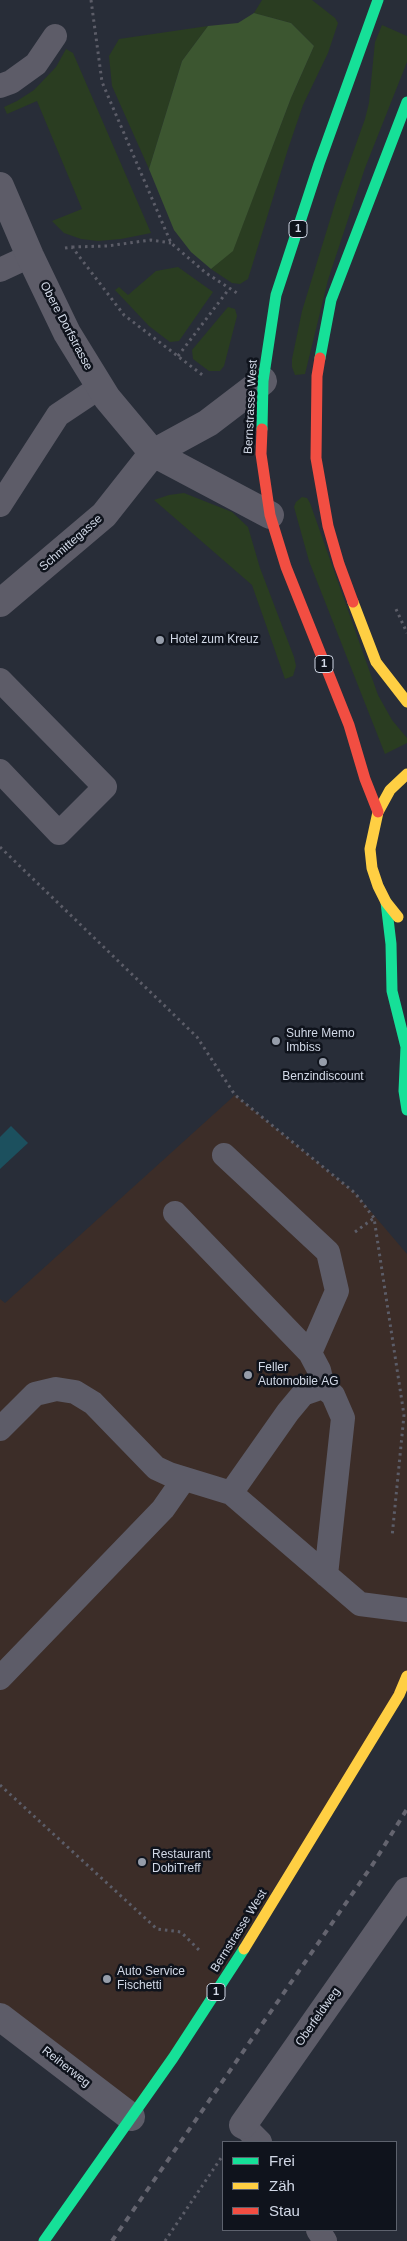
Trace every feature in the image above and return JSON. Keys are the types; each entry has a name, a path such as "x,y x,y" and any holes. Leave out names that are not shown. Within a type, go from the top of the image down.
{"main road":[{"name":"Bernstrasse West","path":"378,0 319,164 276,295 263,381 261,454 270,516 286,567 349,725 365,779 378,812"},
{"path":"407,102 331,300 317,376 316,458 328,526 339,564 376,662 407,702"},
{"path":"407,774 390,790 378,812 370,849 372,868 378,886 386,902 407,924"},
{"path":"386,902 391,944 392,991 407,1047 404,1090 407,1110"},
{"name":"Bernstrasse West","path":"44,2241 131,2118 226,1978 399,1695 407,1676"}],"street":[{"name":"Obere Dorfstrasse","path":"0,186 30,256 67,332 100,387 153,453"},
{"path":"153,453 208,423 263,381"},
{"path":"153,453 270,516"},
{"name":"Schmittegasse","path":"0,603 104,515 153,453"},
{"name":"Oberfeldweg","path":"252,2134 407,1890"},
{"name":"Reiherweg","path":"0,2017 131,2118"}],"lane":[{"path":"0,86 10,82 36,64 55,36"},
{"path":"0,270 30,256"},
{"path":"0,505 58,415 100,387"},
{"path":"0,680 105,787 59,833 0,771"},
{"path":"224,1155 328,1252 337,1291 310,1354"},
{"path":"175,1213 310,1354 320,1370 323,1388 333,1395 342,1418 326,1575"},
{"path":"231,1493 288,1412 303,1394 323,1388"},
{"path":"0,1429 35,1394 56,1389 75,1392 93,1403 156,1468 184,1479 231,1493 360,1604 407,1610"},
{"path":"0,1678 163,1509 184,1479"}],"path":[{"path":"91,0 102,82 172,243 206,273 242,296"},
{"path":"30,256 51,249 72,247 107,246 151,240 172,243"},
{"path":"72,247 124,314 205,377"},
{"path":"178,356 229,289"},
{"path":"393,602 407,633"},
{"path":"0,1785 157,1929 181,1932 226,1978"},
{"path":"165,2241 222,2156"}],"shaded area":[{"path":"235,1095 355,1193 407,1254 407,1676 131,2117 0,2017 0,1299 5,1303"}],"green space":[{"path":"262,0 312,0 335,18 338,23 328,53 303,105 248,279 240,284 232,283 211,269 233,250 291,98 314,46 291,23 254,13"},
{"path":"254,13 291,23 314,46 291,98 233,251 211,269 191,252 174,230 149,169 182,61 208,26 238,23"},
{"path":"382,25 407,36 407,62 365,168 328,280 305,374 295,375 292,359 302,311 337,197 365,119 369,103 375,42"},
{"path":"208,26 182,61 149,169 112,86 109,56 119,39"},
{"path":"66,49 73,53 151,233 98,241 81,239 64,233 52,221 82,209 37,101 7,114 4,107 34,90 56,67"},
{"path":"178,267 213,292 179,341 170,342 149,326 115,290 119,287 128,295 156,271"},
{"path":"228,307 235,309 237,316 224,366 220,371 209,371 193,359 192,350"},
{"path":"184,493 232,512 248,527 260,568 294,657 296,666 293,676 285,679 252,585 154,500"},
{"path":"302,497 307,498 310,503 378,695 392,720 407,738 407,743 385,754 309,561 294,507 296,502"}],"water":[{"path":"11,1126 28,1143 0,1169 0,1137"}],"railway":[{"path":"112,2241 373,1864 407,1809"}],"traffic: fast":[{"path":"262,429 263,381 276,295 319,164 378,0"},
{"path":"320,358 331,300 407,102"},
{"path":"386,902 391,944 392,991 406,1047 404,1091 407,1110"},
{"path":"44,2241 173,2058 244,1949"}],"traffic: slow":[{"path":"353,602 376,662 407,702"},
{"path":"398,917 386,902 378,886 372,868 370,849 378,812 390,790 407,774"},
{"path":"244,1949 399,1695 407,1676"}],"traffic: jam":[{"path":"320,358 317,376 316,458 328,526 353,602"},
{"path":"262,429 261,454 270,515 286,567 349,725 365,779 378,812"}],"place":[{"name":"Hotel zum Kreuz","path":"160,640"},
{"name":"Suhre Memo Imbiss","path":"276,1041"},
{"name":"Benzindiscount","path":"323,1062"},
{"name":"Feller Automobile AG","path":"248,1375"},
{"name":"Restaurant DobiTreff","path":"142,1862"},
{"name":"Auto Service Fischetti","path":"107,1979"}]}
